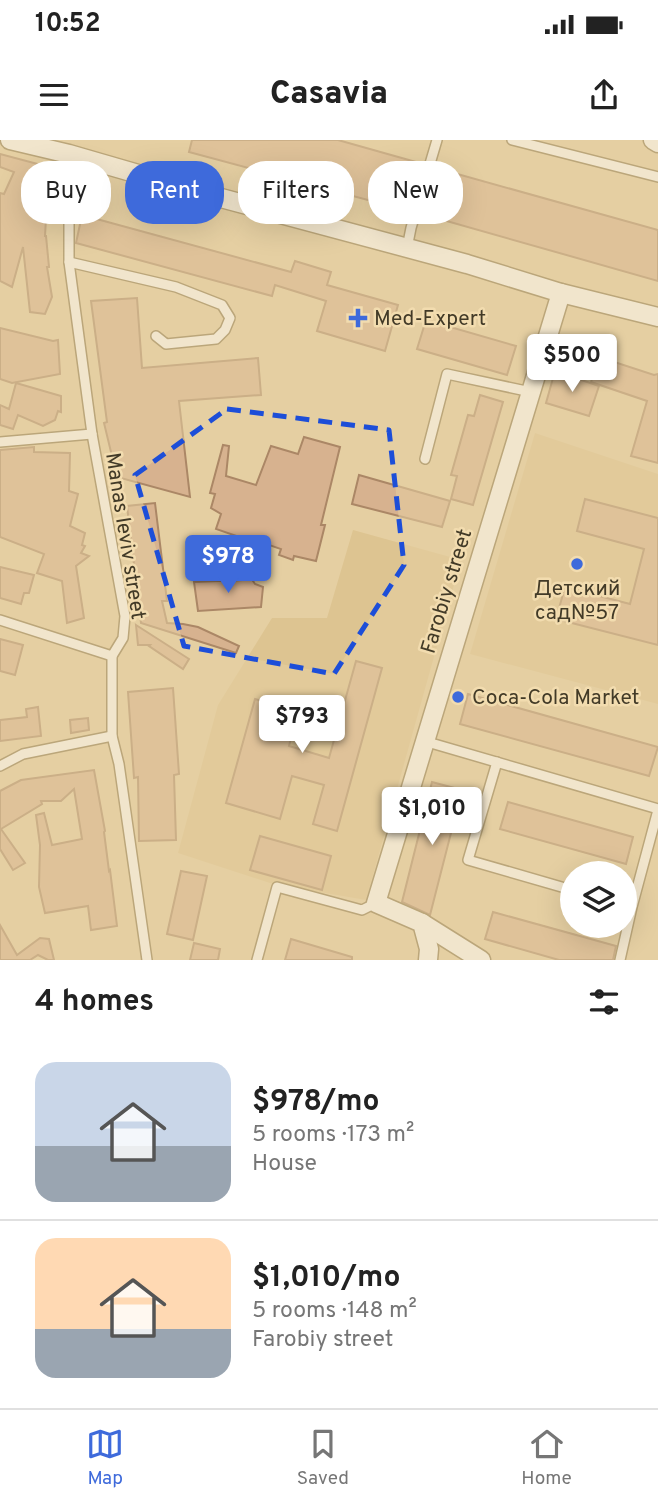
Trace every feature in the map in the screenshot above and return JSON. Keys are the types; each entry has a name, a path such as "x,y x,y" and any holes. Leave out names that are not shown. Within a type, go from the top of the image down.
{"street":[{"path":"653,140 658,143"},
{"path":"20,141 561,293 658,317"},
{"name":"Farobiy street","path":"376,903 561,293"},
{"path":"376,903 422,923 481,960"},
{"path":"422,923 429,949 428,960"}],"lane":[{"path":"407,248 437,140"},
{"path":"512,140 658,177"},
{"name":"Manas leviv street","path":"69,154 69,261 92,434 125,616 123,638 112,656 112,736 119,764 147,960"},
{"path":"69,261 176,287 222,305 230,318 225,330 216,340 166,344 156,336"},
{"path":"425,459 447,373 531,392"},
{"path":"0,442 92,434"},
{"path":"0,620 112,656"},
{"path":"0,766 23,754 112,736"},
{"path":"424,741 658,809 637,877"},
{"path":"497,762 468,860 560,887"},
{"path":"257,960 278,887 362,910 376,903"},
{"path":"620,960 623,938"}],"highlighted area":[{"path":"227,409 389,430 404,565 334,674 184,646 135,475"}],"shaded area":[{"name":"Детский сад№57","path":"535,433 658,474 658,704 470,654"},
{"path":"353,530 461,560 366,900 273,884 178,853 218,705 272,618 327,618"}],"building":[{"path":"192,140 338,140 412,161 368,161 368,200 354,196 354,161 238,161 238,165 189,152"},
{"path":"0,154 26,161 21,161 21,224 46,224 47,267 52,297 45,314 30,312 23,247 12,287 0,281 0,193 4,194 14,172 0,167"},
{"path":"463,176 658,230 658,281 457,224 463,224"},
{"path":"111,223 291,272 295,261 331,272 327,285 398,305 385,351 317,331 326,301 275,285 272,296 76,243 80,224"},
{"path":"137,298 142,368 258,358 261,395 179,401 190,497 117,477 104,423 107,422 91,301"},
{"path":"426,320 516,346 507,375 417,349"},
{"path":"0,328 58,340 60,374 12,383 0,379"},
{"path":"599,357 658,374 658,463 631,456 647,401 591,382"},
{"path":"555,371 599,386 589,416 546,403"},
{"path":"16,383 61,396 61,412 58,411 55,420 43,426 18,415 13,429 0,425 0,405 9,409"},
{"path":"480,395 503,402 473,505 451,499 457,476 451,475 468,415 474,416"},
{"path":"304,437 340,447 321,525 325,525 316,561 294,556 293,560 279,555 281,549 216,529 221,514 211,508 215,494 210,493 223,445 229,446 226,476 256,485 271,446 298,454"},
{"path":"34,447 34,452 70,453 69,491 78,494 70,526 85,533 82,545 85,546 81,553 89,556 76,566 84,618 67,623 62,581 37,573 44,554 0,537 0,450"},
{"path":"359,475 450,501 442,527 352,504"},
{"path":"585,499 658,518 658,645 556,619 565,587 630,604 644,549 577,531"},
{"path":"155,503 167,601 162,601 167,623 198,627 239,646 236,653 141,623 127,506"},
{"path":"0,567 34,575 29,593 24,593 21,604 0,598"},
{"path":"251,578 255,584 263,587 261,607 198,611 194,582"},
{"path":"136,625 189,659 183,669 150,645 138,645"},
{"path":"0,639 23,645 15,675 0,671"},
{"path":"356,661 382,668 337,831 313,824 324,785 292,776 280,819 226,803 255,699 298,711 289,746 329,758"},
{"path":"173,688 179,774 174,775 176,840 139,841 138,777 134,778 128,692"},
{"path":"468,694 658,747 649,776 460,724"},
{"path":"38,707 41,736 0,741 0,720 27,717 26,709"},
{"path":"88,718 89,730 71,733 70,720"},
{"path":"94,770 117,926 91,930 88,906 45,913 39,887 40,845 36,815 44,813 52,845 82,839 74,789 61,801 41,801 42,804 1,829 25,863 13,870 0,849 0,791 21,780"},
{"path":"432,782 462,790 430,915 402,902"},
{"path":"508,802 633,837 627,861 615,861 500,829"},
{"path":"260,836 331,856 322,890 250,870"},
{"path":"181,871 207,876 193,940 167,934"},
{"path":"493,912 560,931 560,938 587,938 616,946 613,960 559,960 485,939"},
{"path":"0,925 17,955 40,938 49,939 54,960 38,955 30,960 0,960"},
{"path":"291,939 352,957 352,960 285,960"},
{"path":"194,943 220,949 218,960 190,960"}],"place":[{"name":"Med-Expert","path":"358,318"},
{"name":"Детский сад№57","path":"577,564"},
{"name":"Coca-Cola Market","path":"458,697"}]}
